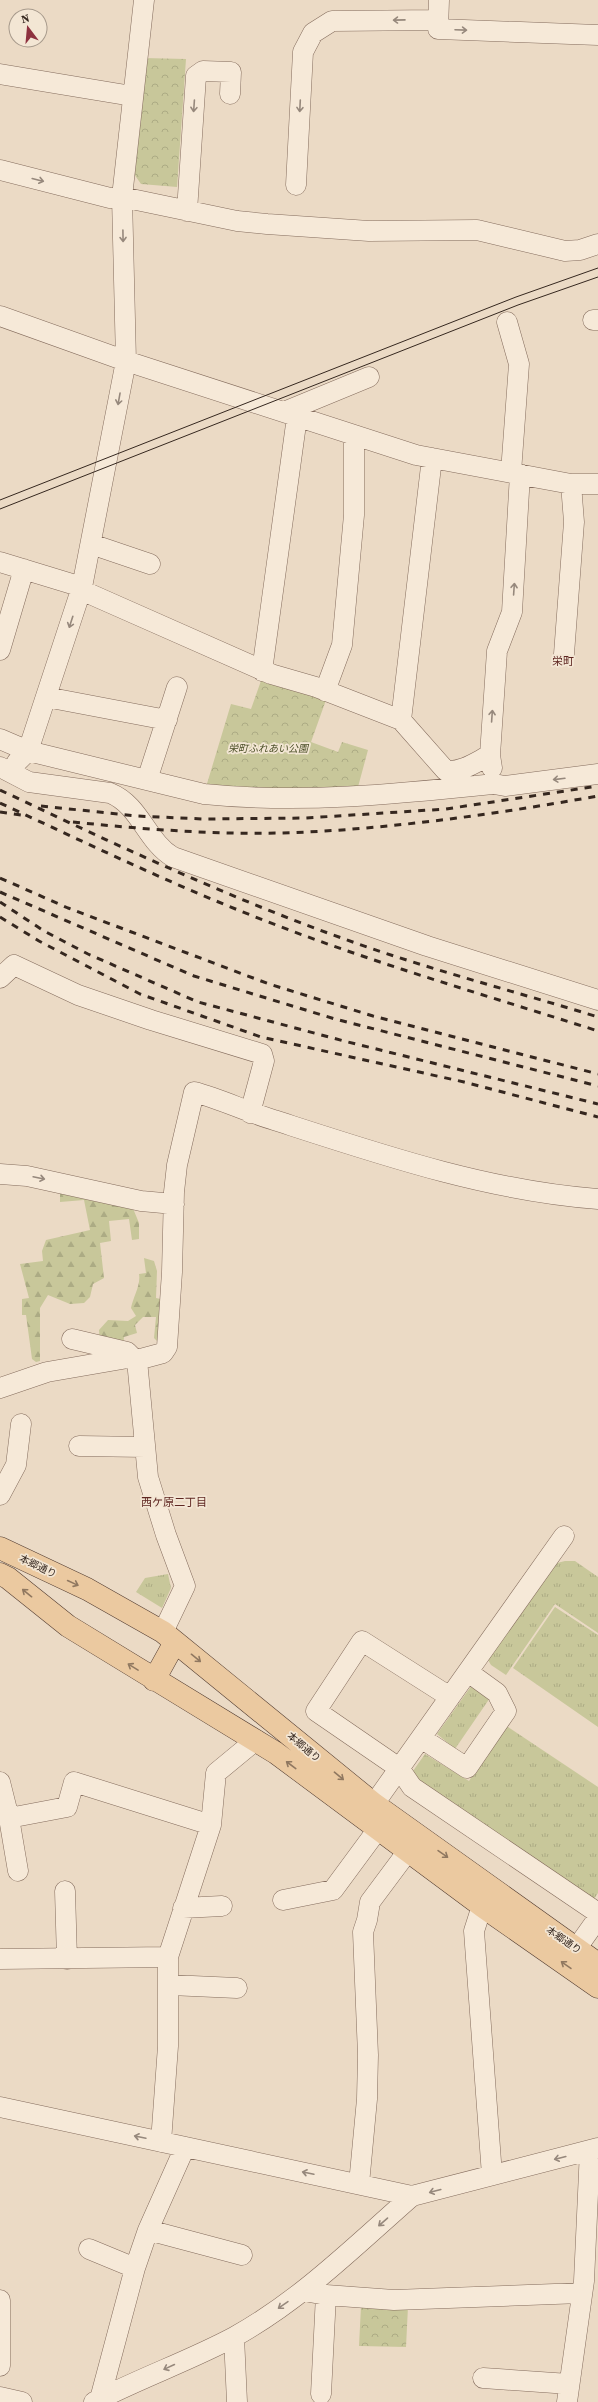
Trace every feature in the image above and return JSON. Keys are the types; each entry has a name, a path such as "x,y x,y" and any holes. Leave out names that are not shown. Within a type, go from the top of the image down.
{"main road":[{"name":"本郷通り","path":"0,1548 87,1589 169,1637 374,1804 598,1964"},
{"name":"本郷通り","path":"0,1574 8,1578 68,1626 154,1680 276,1753 482,1906 598,1988"},
{"path":"154,1680 169,1637"},
{"path":"237,1730 256,1707"}],"street":[{"path":"144,0 135,65 122,197 126,361 91,544 81,588 28,751 6,770 29,782 110,794 121,798 163,851 173,857 434,948 598,1000"},
{"path":"439,0 438,29 598,35"},
{"path":"296,184 303,52 313,33 332,21 438,20"},
{"path":"187,211 196,76 203,71 231,72 230,94"},
{"path":"0,74 132,96"},
{"path":"0,170 110,198 122,197 187,211 267,224 369,231 477,230 565,251 580,250 598,244"},
{"path":"0,316 126,361 416,455 571,484 598,484"},
{"path":"494,784 490,755 497,651 512,612 516,473 519,364 507,322"},
{"path":"290,414 369,377"},
{"path":"262,671 290,414"},
{"path":"326,691 342,645 354,515 354,435"},
{"path":"401,720 432,458"},
{"path":"564,654 574,522 571,484"},
{"path":"91,544 150,564"},
{"path":"0,562 81,588 262,671 326,691 401,720 446,771 455,772 464,769 490,755"},
{"path":"0,650 24,569"},
{"path":"147,780 177,687"},
{"path":"46,697 167,720"},
{"path":"0,739 28,751 204,794 302,798 363,797 494,784 505,786 598,774"},
{"path":"0,978 14,965 78,995 151,1020 262,1054 264,1061 250,1112"},
{"path":"0,1388 47,1372 128,1358 136,1360 163,1353 167,1347 177,1165 194,1092 250,1112 441,1171 554,1195 598,1199"},
{"path":"0,1174 27,1176 141,1200 174,1204"},
{"path":"72,1339 127,1352 136,1360 148,1477 166,1535 185,1586 169,1637"},
{"path":"0,1495 16,1465 21,1424"},
{"path":"79,1446 145,1447"},
{"path":"374,1804 564,1536"},
{"path":"450,1697 362,1641 316,1711 399,1768 412,1787 598,1913"},
{"path":"421,1738 467,1768 506,1711 497,1692 468,1672"},
{"path":"161,2142 168,2046 170,1986 168,1957 211,1825 216,1773 256,1740"},
{"path":"0,1782 9,1818 18,1872"},
{"path":"9,1818 67,1807 74,1782 211,1825"},
{"path":"283,1900 333,1890 378,1830"},
{"path":"359,2184 367,2099 368,2056 363,1932 368,1920 370,1902 408,1851"},
{"path":"65,1891 67,1959"},
{"path":"183,1908 222,1906"},
{"path":"482,1906 474,1931 492,2175"},
{"path":"576,1948 598,1918"},
{"path":"0,1959 168,1957"},
{"path":"170,1986 237,1988"},
{"path":"0,2107 412,2196"},
{"path":"97,2400 135,2268 148,2230 185,2147"},
{"path":"97,2400 234,2337 304,2291 412,2196 594,2149 588,2285 568,2393 483,2378"},
{"path":"148,2230 242,2255"},
{"path":"89,2248 135,2268"},
{"path":"304,2291 326,2295 394,2300 588,2285"},
{"path":"321,2394 326,2295"},
{"path":"0,2300 0,2366"},
{"path":"234,2337 237,2402"},
{"path":"0,2397 22,2402"}],"green space":[{"path":"144,58 186,59 177,187 141,184 134,174"},
{"name":"栄町ふれあい公園","path":"262,678 326,700 311,742 338,752 342,742 368,750 358,787 304,791 206,787 231,704 251,709"},
{"path":"60,1192 132,1206 139,1223 139,1239 132,1240 129,1219 109,1221 111,1241 100,1243 104,1278 93,1284 90,1297 84,1303 70,1304 48,1295 40,1308 40,1361 36,1362 32,1359 26,1315 22,1315 22,1299 29,1298 20,1264 43,1261 42,1251 46,1240 90,1230 84,1200 60,1202"},
{"path":"144,1258 154,1261 157,1271 156,1298 165,1300 162,1346 154,1338 156,1317 143,1317 135,1325 137,1333 124,1337 123,1347 100,1346 99,1330 108,1320 128,1321 136,1316 131,1308 138,1287 139,1274 146,1273"},
{"path":"575,1561 598,1577 598,1633 555,1604 506,1675 491,1665 488,1660 557,1563"},
{"path":"168,1574 171,1588 162,1608 136,1592 145,1578"},
{"path":"555,1607 598,1635 598,1727 513,1668"},
{"path":"472,1685 492,1695 455,1749 437,1734"},
{"path":"505,1725 598,1787 598,1893 594,1899 419,1782 413,1771 425,1754 469,1781"},
{"path":"361,2306 408,2307 406,2347 359,2346"}],"tram line":[{"path":"0,500 516,297 598,268"},
{"path":"0,509 518,305 598,277"}],"railway":[{"path":"41,806 137,816 203,819 306,818 446,809 598,786"},
{"path":"0,790 146,858 244,900 344,939 445,972 598,1017"},
{"path":"73,822 190,832 308,832 417,823 526,808 598,796"},
{"path":"0,803 126,861 253,916 338,948 598,1031"},
{"path":"0,812 21,815"},
{"path":"0,878 68,908 269,984 373,1016 598,1074"},
{"path":"0,892 194,976 335,1019 598,1086"},
{"path":"0,902 44,931 88,954 198,1002 344,1041 598,1104"},
{"path":"0,917 39,941 140,994 261,1037 464,1082 598,1117"}],"district":[{"name":"栄町","path":"563,661"},
{"name":"西ケ原二丁目","path":"174,1502"}]}
